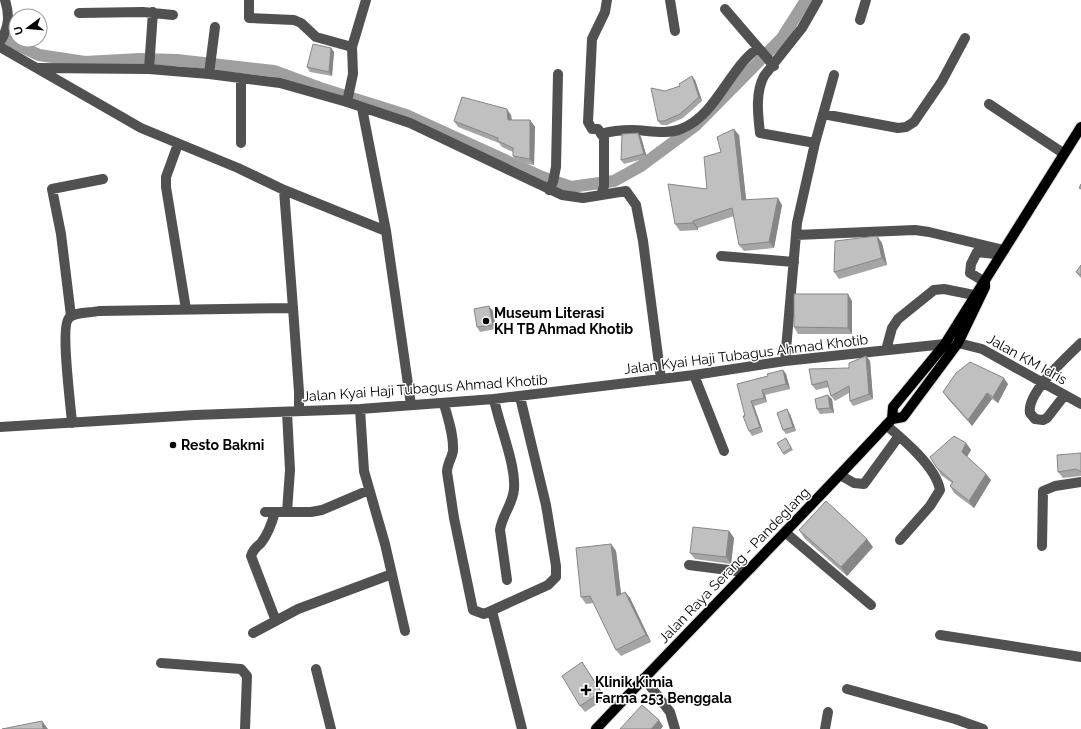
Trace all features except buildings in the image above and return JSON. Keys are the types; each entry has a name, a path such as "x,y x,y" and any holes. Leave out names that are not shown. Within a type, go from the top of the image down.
{"main road":[{"name":"Jalan Raya Serang - Pandeglang","path":"889,422 893,407 945,344 974,295 984,282 1063,153 1081,127"},
{"name":"Jalan Raya Serang - Pandeglang","path":"596,729 744,572 786,533 889,422 903,417 958,343 985,287 984,282"}],"street":[{"path":"5,0 9,15 8,26 2,40 38,68 141,128 238,168 284,190 386,231"},
{"path":"249,0 249,18 294,20 301,23 316,37 352,47"},
{"path":"347,100 354,65 352,47 366,0"},
{"path":"602,190 604,171 604,138 598,129 592,129 588,122 592,39 604,12 607,0"},
{"path":"670,0 675,31"},
{"path":"815,143 760,133 758,99 761,82 802,28 818,0"},
{"path":"860,20 866,0"},
{"path":"726,9 773,65"},
{"path":"79,13 111,11 153,12 173,15"},
{"path":"150,62 153,12"},
{"path":"210,68 214,27"},
{"path":"823,114 898,128 906,127 914,122 942,81 965,38"},
{"path":"601,134 631,130 661,132 681,129 698,118 722,94 736,71 750,54 760,50"},
{"path":"38,68 150,62 210,68 241,78 280,83 347,100 362,108 410,123 551,186 562,195 583,198 602,190 626,191 636,205 643,241 649,299 661,379"},
{"path":"551,186 556,167 558,74"},
{"path":"785,361 796,235 815,143 834,75"},
{"path":"241,78 241,143"},
{"path":"989,104 1063,153"},
{"path":"362,108 386,231 411,405"},
{"path":"178,144 166,177 166,187 186,310"},
{"path":"71,316 61,234 52,189 103,180"},
{"path":"284,190 284,217 290,258 299,411"},
{"path":"796,235 916,230 929,232 1002,253"},
{"path":"984,282 970,273 971,264 977,252 1002,253"},
{"path":"721,256 794,262"},
{"path":"886,350 892,328 898,319 934,290 944,289 974,295"},
{"path":"72,423 64,343 66,321 71,316 99,311 293,308"},
{"name":"Jalan KM Idris","path":"958,343 982,349 1043,381 1064,396 1080,401"},
{"path":"1064,396 1047,418 1043,420 1035,419 1030,413 1030,406 1043,381 1081,343"},
{"name":"Jalan Kyai Haji Tubagus Ahmad Khotib","path":"0,427 195,415 360,409 494,400 694,375 785,361 945,344"},
{"path":"694,375 724,451"},
{"path":"444,404 453,444 452,453 447,466 447,478 473,610 484,614 548,585 556,577 556,566 546,505 520,397"},
{"path":"494,400 514,477 512,500 501,522 500,530 507,580"},
{"path":"360,409 364,472 392,574 405,631"},
{"path":"287,412 290,470 288,512"},
{"path":"889,422 899,436 936,476 940,490 930,506 900,540"},
{"path":"840,475 854,483 864,484 899,436"},
{"path":"1042,546 1043,491 1054,486 1081,482"},
{"path":"276,621 251,556 253,550 261,542 271,525 270,512 322,510 369,490"},
{"path":"786,533 871,605"},
{"path":"689,565 744,572"},
{"path":"253,632 298,609 392,574"},
{"path":"492,611 522,729"},
{"path":"940,635 1081,657"},
{"path":"160,663 241,669 246,672 246,729"},
{"path":"316,669 331,729"},
{"path":"644,678 670,712 675,729"},
{"path":"847,689 955,719 983,729"},
{"path":"825,729 828,712"}],"waterway":[{"path":"0,37 39,55 85,62 140,59 177,60 274,71 320,88 406,115 542,177 571,187 614,181 641,166 695,126 782,38 806,0"}],"place":[{"name":"Museum Literasi KH TB Ahmad Khotib","path":"486,321"},
{"name":"Resto Bakmi","path":"173,445"},
{"name":"Klinik Kimia Farma 253 Benggala","path":"586,690"}]}
